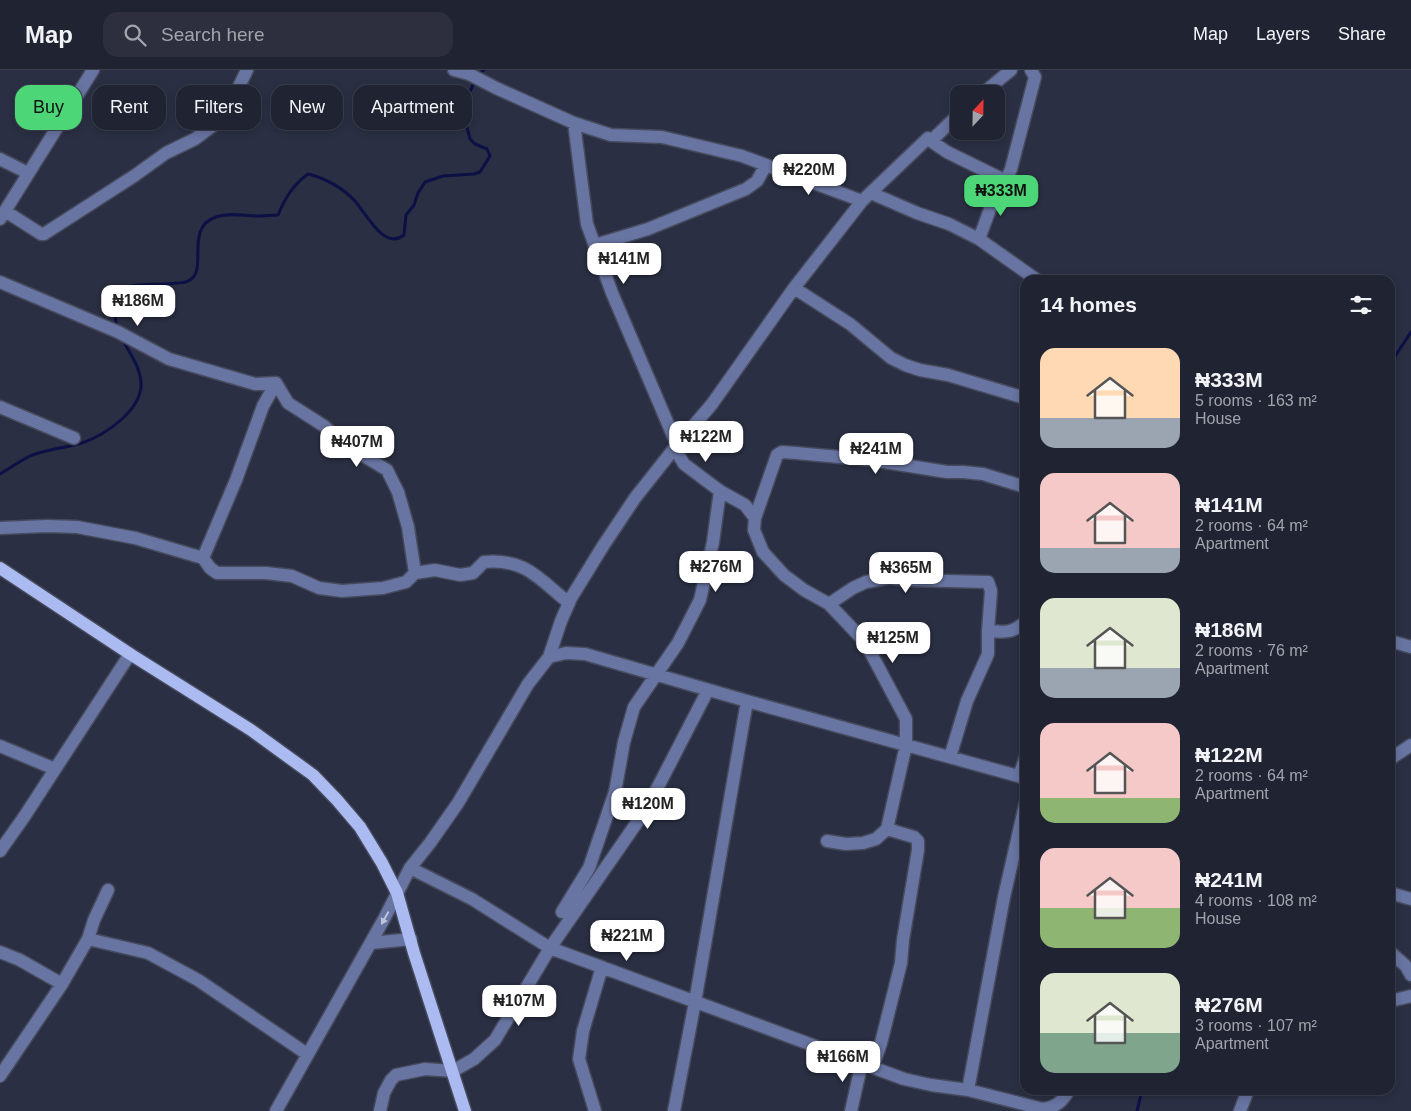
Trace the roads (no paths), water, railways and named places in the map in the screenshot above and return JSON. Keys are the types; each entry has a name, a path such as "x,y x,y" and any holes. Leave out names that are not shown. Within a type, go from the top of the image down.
{"main road":[{"path":"0,568 130,654 251,730 313,775 337,800 360,827 382,862 398,893 414,953 465,1111"}],"street":[{"path":"93,70 2,215 41,234 44,234 134,176 166,153 195,138 214,124 232,99 247,70"},
{"path":"454,70 469,74 574,123 611,135 662,137 742,156 949,224 978,239 1030,275"},
{"path":"993,85 1012,70"},
{"path":"978,239 999,186 1006,181 1015,155 1035,77 1031,70"},
{"path":"574,123 587,224 612,293 676,445 678,454 684,464 720,491 745,505 755,518"},
{"path":"931,142 950,123"},
{"path":"276,1111 306,1054 371,942 410,868 458,803 528,684 549,657 569,603 602,546 635,498 676,445 712,404 794,288 866,197 928,138 947,152 1006,181"},
{"path":"0,160 28,173"},
{"path":"595,245 648,229 746,189 757,181 766,165"},
{"path":"0,282 118,332 169,359 255,384 276,383"},
{"path":"794,288 850,324 891,358 905,365 948,375 1020,397"},
{"path":"202,558 236,480 263,406 276,383"},
{"path":"276,383 288,403 324,426 346,445 387,470 398,492 406,518 415,573"},
{"path":"0,407 74,438"},
{"path":"827,842 863,844 876,839 887,829 906,745 906,719 865,642 829,604 804,590 784,575 763,552 754,530 755,518 778,455 782,452 872,460 946,472 983,474 1020,485"},
{"path":"562,912 589,868 614,792 624,742 634,707 678,643 700,600 711,551 720,491"},
{"path":"0,528 48,526 77,528 135,538 202,558 210,568 218,573 266,573 292,576 319,588 342,591 383,588 406,582 415,573 434,570 460,575 473,573 484,562 494,561 517,565 538,575 569,603"},
{"path":"829,604 841,595 866,582 889,578 988,582 991,591 988,654 966,701 950,756"},
{"path":"988,631 1008,632 1020,626"},
{"path":"1395,642 1411,647"},
{"path":"549,657 566,653 585,654 1020,776"},
{"path":"0,851 130,654"},
{"path":"380,1111 384,1093 390,1080 396,1075 425,1069 452,1071 474,1059 495,1040 550,948 647,808 708,690"},
{"path":"674,1111 695,1002 747,701"},
{"path":"1395,752 1411,745"},
{"path":"0,746 55,769"},
{"path":"614,792 647,808"},
{"path":"968,1090 1004,897 1020,827"},
{"path":"851,1111 901,963 918,850 918,841 914,837 887,829"},
{"path":"410,868 472,899 550,948 868,1064 904,1079 968,1090 1042,1110 1060,1103 1066,1095"},
{"path":"1,1070 62,984 88,939 94,920 108,890"},
{"path":"1395,895 1411,900"},
{"path":"88,939 148,953 198,980 306,1054"},
{"path":"371,942 411,939"},
{"path":"0,952 20,960 62,984"},
{"path":"1395,956 1406,966 1411,975"},
{"path":"595,1111 579,1059 583,1031 602,967"},
{"path":"1395,1000 1411,996"},
{"path":"1240,1111 1246,1095"}],"waterway":[{"path":"117,328 115,310 117,298 121,291 139,285 188,281 194,276 197,269 198,240 201,230 206,223 216,217 227,215 278,215 290,192 308,174 327,181 345,192 355,201 376,228 389,238 397,239 404,235 406,215 414,205 418,193 425,182 443,176 480,172 490,156 487,149 475,144 470,139 463,112 463,106 473,85"},
{"path":"1395,356 1411,332"},
{"path":"0,474 36,454 76,445 91,439 121,420 136,402 141,382 137,366 123,340"},
{"path":"1137,1111 1141,1095"}]}
